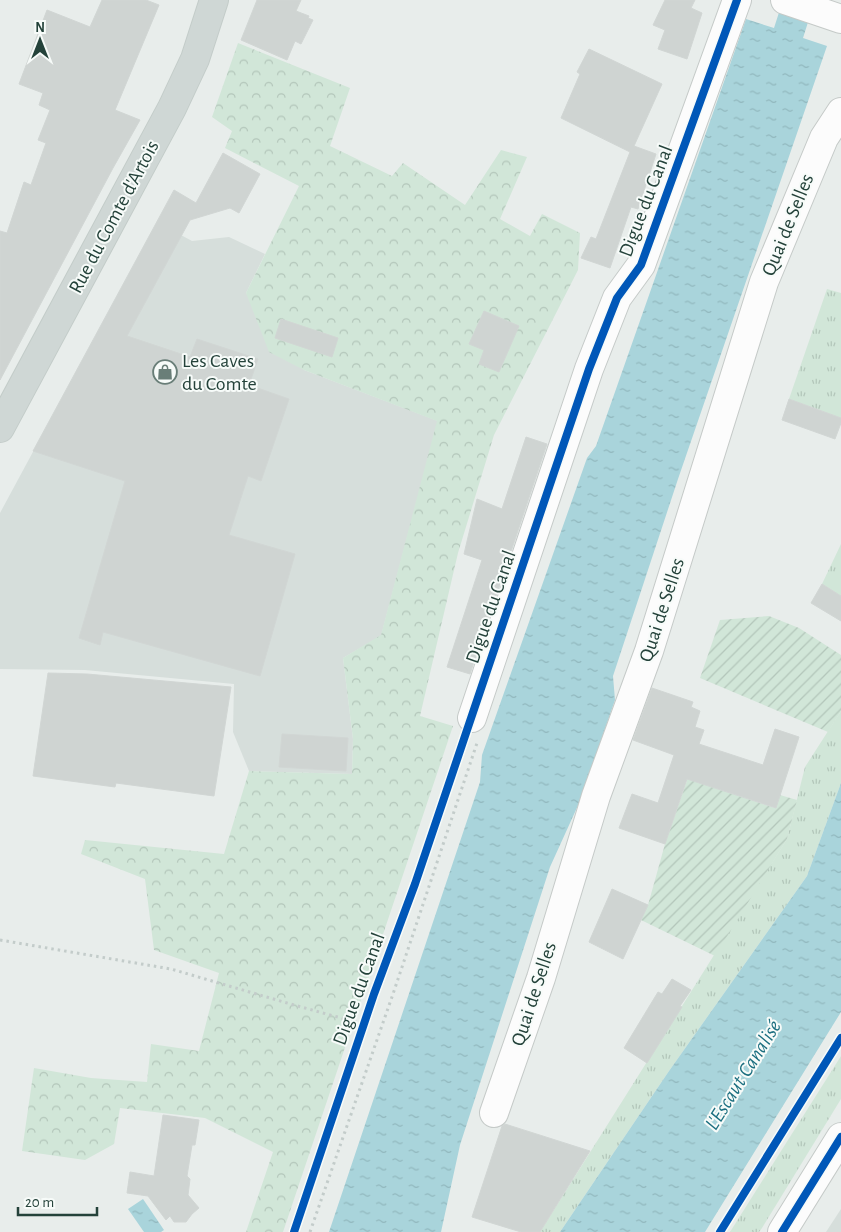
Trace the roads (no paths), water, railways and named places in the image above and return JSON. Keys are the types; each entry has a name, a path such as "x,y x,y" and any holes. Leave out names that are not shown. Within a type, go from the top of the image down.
{"main road":[{"name":"Rue du Comte d'Artois","path":"0,428 172,108 196,59 214,0"}],"street":[{"name":"Digue du Canal","path":"476,726 589,369 617,298 641,265 737,0"},
{"path":"785,0 837,17"},
{"name":"Quai de Selles","path":"494,1113 541,978 596,796 649,651 764,282 824,138 841,112"},
{"path":"782,1232 841,1137"}],"water":[{"path":"783,0 815,0 803,38 827,46 678,479 613,676 615,700 580,801 550,867 460,1145 441,1232 329,1232 480,782 482,755 587,458 596,446 746,19 774,28"},
{"name":"L'Escaut Canalisé","path":"841,783 841,1012 705,1232 560,1232 669,1071 807,876"},
{"path":"143,1199 164,1230 161,1232 144,1232 128,1209"}],"place":[{"name":"Les Caves du Comte","path":"165,372"}]}
